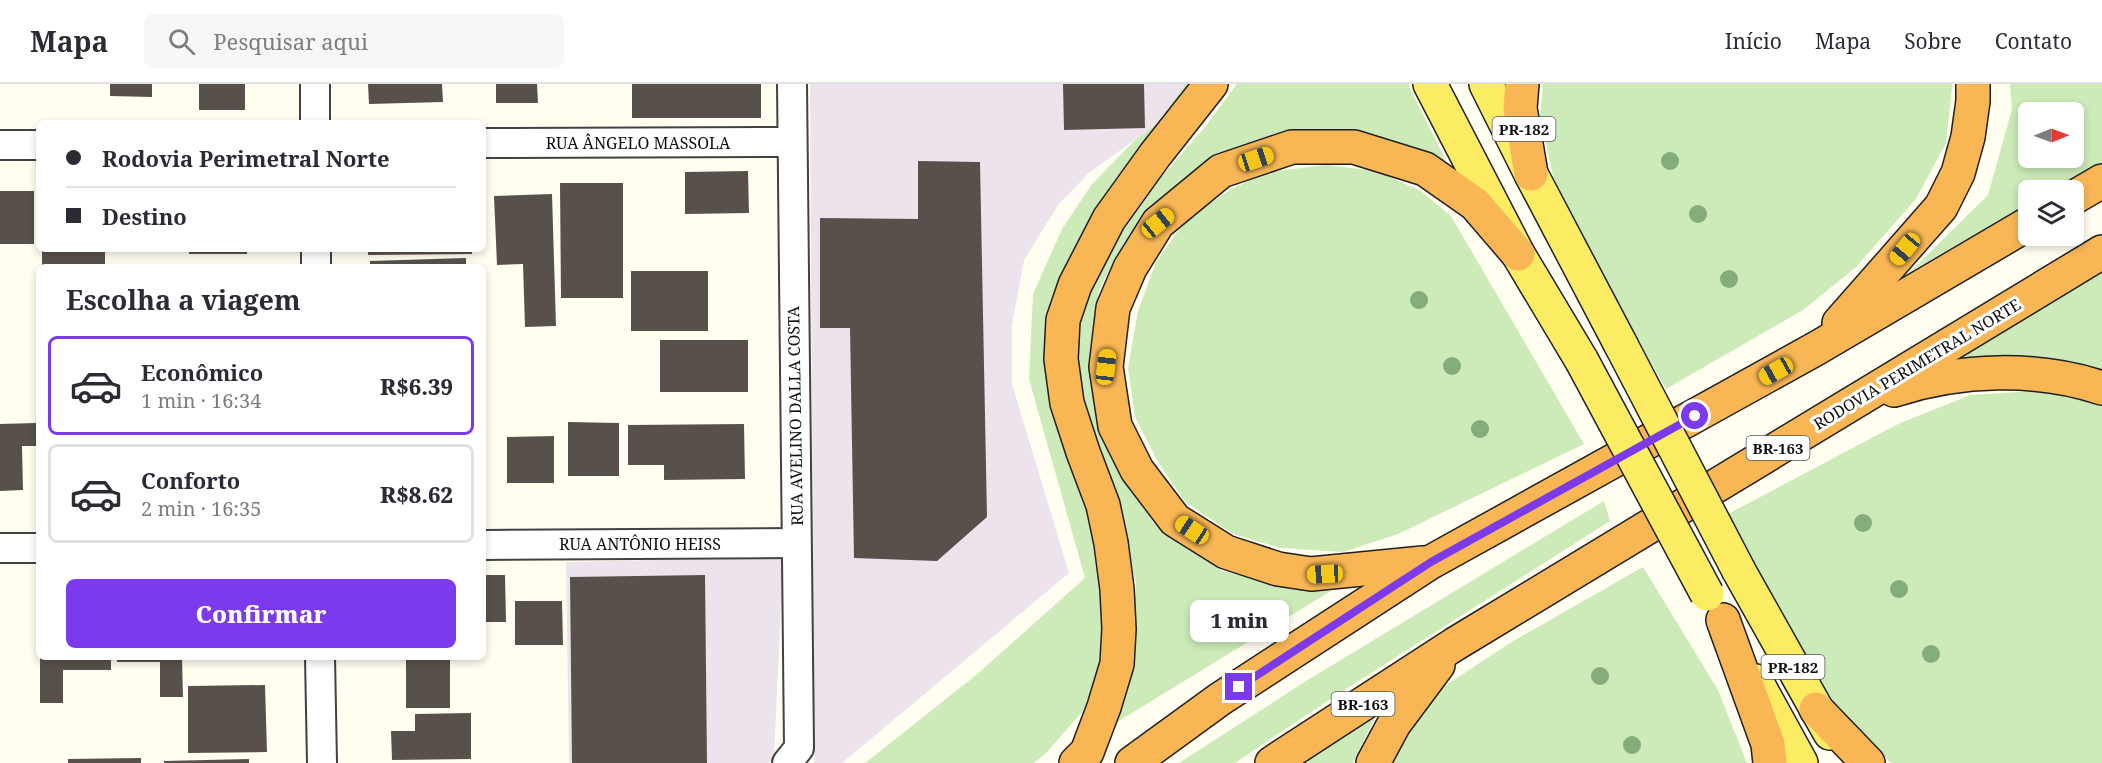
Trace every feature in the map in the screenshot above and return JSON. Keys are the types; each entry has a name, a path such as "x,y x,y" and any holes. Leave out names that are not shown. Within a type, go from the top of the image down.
{"highway":[{"path":"1076,763 1087,752 1104,707 1117,664 1119,629 1111,543 1102,505 1067,403 1061,359 1063,320 1075,285 1109,219 1155,155 1211,84"},
{"name":"PR-182","path":"1522,84 1521,108 1531,174"},
{"path":"1817,348 1941,207 1958,173 1968,136 1973,84"},
{"path":"1431,562 1311,574 1278,569 1226,552 1175,520 1137,470 1115,426 1106,367 1113,308 1130,268 1158,223 1221,171 1292,147 1354,147 1425,169 1475,204 1518,254"},
{"path":"2084,192 2102,181"},
{"path":"1132,763 1220,699 1431,562 1817,348 2018,230"},
{"name":"RODOVIA PERIMETRAL NORTE","path":"1455,644 2102,252"},
{"path":"1847,406 1905,387 1962,374 2050,375 2102,388"},
{"path":"1715,607 1768,744 1770,763"},
{"path":"1373,763 1394,724 1455,644"},
{"name":"BR-163","path":"1272,763 1455,644"},
{"path":"1816,709 1868,763"}],"main road":[{"path":"1430,84 1518,254 1582,361 1802,763"},
{"path":"1486,84 1531,174"},
{"name":"PR-182","path":"1531,174 1739,571 1847,763"}],"street":[{"path":"315,84 315,120"},
{"name":"RUA AVELINO DALLA COSTA","path":"792,84 796,543 793,756"},
{"name":"RUA ÂNGELO MASSOLA","path":"486,143 792,142"},
{"path":"0,145 36,145"},
{"name":"RUA ANTÔNIO HEISS","path":"486,545 796,543"},
{"path":"0,548 36,548"},
{"path":"320,660 322,763"}],"shaded area":[{"path":"810,84 1185,84 1157,124 1090,172 1058,205 1024,260 1012,325 1012,384 1069,573 842,763 814,763"},
{"path":"783,557 774,757 769,763 569,763 566,562"}],"green space":[{"path":"1185,84 1202,84 1068,269 1094,529 1108,638 1100,675 1082,712 1046,753 1034,763 865,763 975,676 1085,578 1029,379 1033,294 1062,229 1092,184 1135,140 1157,124"},
{"path":"1237,84 1408,84 1450,169 1243,146 1193,172 1153,206 1124,243 1099,289 1092,338 1094,393 1130,485 1153,522 1222,571 1271,582 1331,591 1109,727 1131,669 1136,582 1121,530 1082,427 1074,340 1084,287 1113,237 1143,198 1205,127"},
{"path":"1543,84 1952,84 1952,88 1946,143 1916,199 1855,268 1803,310 1666,389 1579,237 1553,176 1540,116"},
{"path":"2010,84 2102,84 2102,162 2070,180 2018,180 2018,210 1911,271 1988,195 2012,109"},
{"path":"1326,165 1377,171 1421,191 1451,216 1584,444 1398,534 1343,552 1281,548 1233,534 1184,501 1157,460 1135,417 1128,368 1138,311 1156,262 1187,218 1230,190 1267,172"},
{"path":"2102,256 2102,385 1930,361"},
{"path":"2048,390 2090,401 2102,407 2102,763 1891,763 1848,724 1804,658 1728,514 1900,423 1971,395"},
{"path":"1604,501 1610,521 1335,696 1235,763 1179,763 1306,681"},
{"path":"1643,567 1718,690 1747,763 1392,763 1404,739 1434,693 1510,643"},
{"path":"1378,711 1353,763 1304,763"}],"building":[{"path":"110,84 152,84 152,97 110,96"},
{"path":"199,84 245,84 245,110 199,110"},
{"path":"368,84 442,84 443,102 369,104"},
{"path":"496,84 537,84 538,103 496,103"},
{"path":"632,84 761,84 761,118 632,118"},
{"path":"1063,84 1144,84 1145,128 1064,130"},
{"path":"918,161 980,162 987,517 937,561 854,558 850,328 820,328 820,218 918,219"},
{"path":"748,171 749,213 685,214 685,172"},
{"path":"560,183 623,183 623,298 561,298"},
{"path":"0,191 34,191 34,244 0,244"},
{"path":"552,194 556,326 525,327 523,264 497,265 494,196"},
{"path":"42,252 105,252 105,264 42,264"},
{"path":"189,252 247,252 247,254 189,254"},
{"path":"368,252 472,252 472,254 368,255"},
{"path":"466,258 466,264 370,264 370,261"},
{"path":"631,271 708,271 708,331 631,331"},
{"path":"660,340 748,340 748,392 660,392"},
{"path":"568,422 619,423 619,476 568,476"},
{"path":"36,423 36,446 22,446 23,490 0,491 0,424"},
{"path":"744,424 745,479 664,480 664,465 628,465 628,425"},
{"path":"554,436 554,483 507,483 507,437"},
{"path":"486,575 505,575 506,622 486,622"},
{"path":"705,575 707,763 572,763 570,577"},
{"path":"515,601 562,601 563,645 515,645"},
{"path":"40,660 111,660 111,670 63,670 63,703 40,703"},
{"path":"117,660 182,660 183,697 160,697 160,662 117,662"},
{"path":"406,660 450,660 450,708 406,708"},
{"path":"265,685 267,752 188,753 188,686"},
{"path":"471,713 471,759 392,760 391,731 415,731 415,714"},
{"path":"141,758 141,763 68,763 68,759"},
{"path":"249,759 249,763 164,763 164,761"}],"route":[{"path":"1239,687 1431,562 1695,416"}]}
